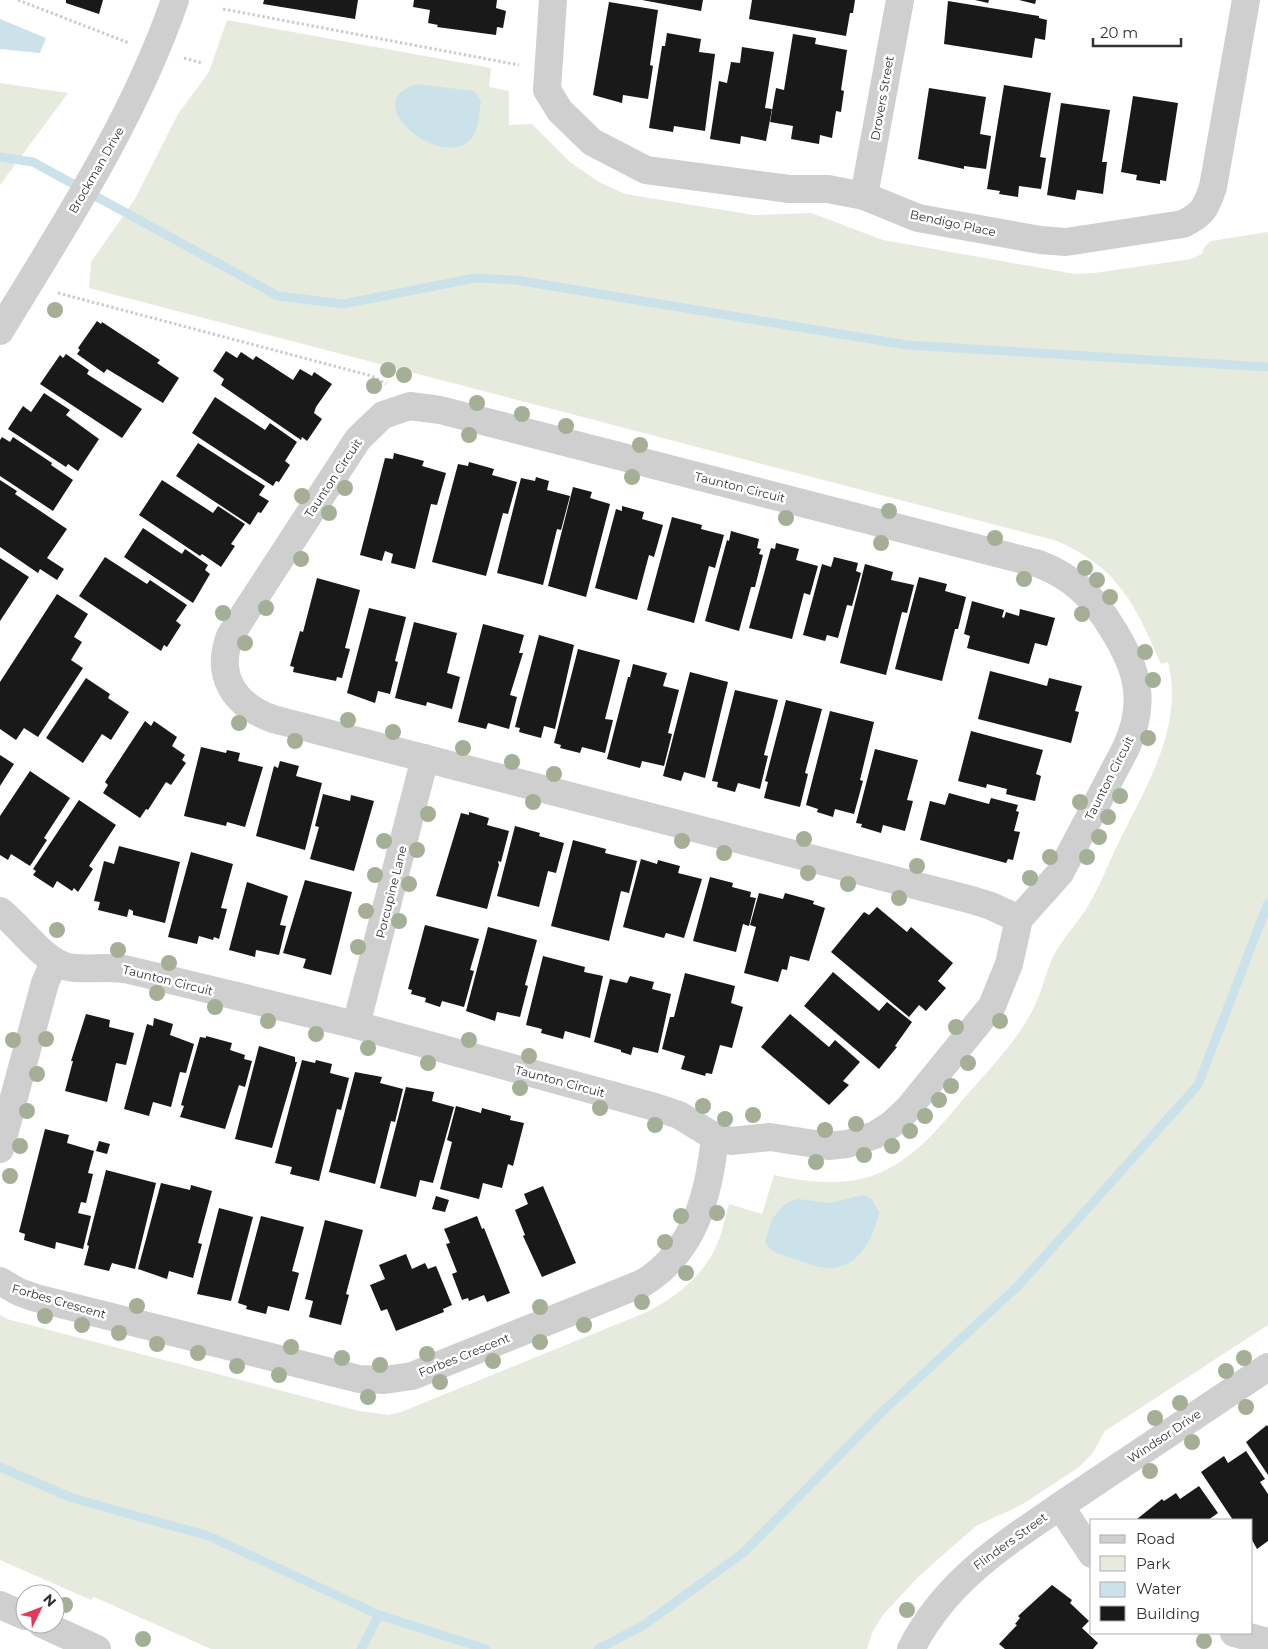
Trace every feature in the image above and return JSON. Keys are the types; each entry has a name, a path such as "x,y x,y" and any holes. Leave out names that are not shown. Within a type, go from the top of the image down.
{"street":[{"name":"Brockman Drive","path":"0,331 118,134 157,51 175,0"},
{"name":"Bendigo Place","path":"553,0 547,90 560,111 592,142 646,170 789,189 828,189 864,196 918,218 1040,240 1066,242 1183,224 1198,216 1207,206 1246,0"},
{"name":"Drovers Street","path":"864,196 900,0"},
{"name":"Taunton Circuit","path":"54,962 67,967 110,966 356,1025 655,1106 679,1116 715,1137 731,1141 770,1137 821,1145 838,1145 866,1139 892,1124 908,1109 992,1006 1009,964 1019,919 1060,873 1126,748 1136,721 1137,687 1132,664 1110,625 1084,590 1062,574 1039,564 440,410 410,406 383,415 358,439 235,627 227,644 224,661 227,678 241,702 256,713 972,900 1019,919"},
{"name":"Porcupine Lane","path":"356,1025 425,758"},
{"path":"0,911 54,962 45,984 0,1149"},
{"name":"Forbes Crescent","path":"0,1281 19,1292 36,1298 359,1379 385,1380 412,1376 634,1287 658,1274 678,1254 692,1229 710,1170 715,1137"},
{"name":"Windsor Drive","path":"1060,1506 1268,1367"},
{"name":"Flinders Street","path":"911,1649 939,1605 971,1570 1060,1506 1090,1551"},
{"path":"0,1605 15,1612"},
{"path":"64,1634 97,1649"},
{"path":"1238,1634 1268,1642"}],"path":[{"path":"18,0 117,40 202,63"},
{"path":"223,9 548,71"},
{"path":"28,286 372,376 390,386"}],"green space":[{"path":"227,20 491,68 489,87 509,91 509,125 532,124 570,162 599,182 625,194 754,215 811,213 883,240 1075,274 1191,259 1202,254 1205,246 1211,241 1268,232 1268,1325 1105,1431 1092,1454 1078,1468 1021,1505 976,1526 918,1577 882,1616 872,1633 867,1649 211,1649 94,1597 91,1600 65,1589 65,1584 55,1584 0,1560 0,1315 7,1319 359,1411 389,1415 401,1412 658,1306 689,1283 713,1254 729,1204 762,1214 774,1175 820,1182 851,1181 867,1178 881,1172 907,1157 946,1119 1006,1050 1028,1018 1054,955 1090,903 1141,798 1160,754 1167,732 1171,709 1172,686 1168,662 1161,664 1143,624 1123,591 1111,576 1096,563 1057,541 89,288 91,262 135,199 178,114 209,72"},
{"path":"0,83 68,93 0,185"}],"water":[{"path":"0,19 46,38 40,53 0,49"},
{"path":"418,84 474,91 481,101 478,123 474,135 463,145 448,148 432,144 417,136 404,125 397,112 396,100 404,90"},
{"path":"864,1195 871,1198 879,1212 877,1221 865,1248 851,1262 843,1266 823,1268 813,1265 778,1254 765,1242 772,1219 786,1203 798,1199 829,1203"}],"building":[{"path":"66,0 103,0 99,14 66,3"},
{"path":"264,0 358,0 355,19 263,4"},
{"path":"414,0 497,0 496,8 506,11 503,28 497,27 496,35 437,27 438,25 428,23 430,10 413,7"},
{"path":"642,0 703,0 701,11"},
{"path":"752,0 855,0 853,13 850,13 846,36 749,19"},
{"path":"975,0 989,0 988,3"},
{"path":"1019,0 1036,0 1035,4"},
{"path":"948,1 1039,16 1039,18 1047,20 1045,40 1035,38 1032,58 944,44"},
{"path":"609,2 658,10 650,65 653,66 648,99 623,95 622,103 593,95"},
{"path":"667,33 701,39 699,52 715,54 705,131 674,126 673,132 649,128 662,46 665,46"},
{"path":"793,34 816,38 815,44 847,50 841,90 844,91 841,112 836,111 832,138 820,135 819,144 791,139 793,126 770,122 776,88 784,90"},
{"path":"742,47 774,52 765,108 772,109 766,141 741,136 740,144 710,139 719,81 727,83 731,62 740,63"},
{"path":"1004,85 1051,93 1040,157 1046,158 1041,189 1019,186 1018,197 999,194 1000,191 987,189"},
{"path":"929,88 986,97 980,134 991,136 986,169 964,166 964,169 918,159"},
{"path":"1133,96 1178,103 1166,181 1160,180 1160,184 1136,180 1137,175 1121,172"},
{"path":"1061,103 1110,110 1102,162 1107,162 1103,194 1077,190 1075,200 1047,195"},
{"path":"97,321 101,324 102,322 160,360 157,363 179,378 163,403 107,369 104,373 77,354 80,350 78,348"},
{"path":"226,351 237,358 241,352 253,360 256,356 293,380 300,369 312,376 314,372 332,384 316,407 314,413 322,419 307,441 302,437 301,440 221,385 224,379 213,371"},
{"path":"66,354 89,370 87,374 142,409 122,438 40,384 60,355 63,358"},
{"path":"44,393 70,410 66,415 99,439 78,471 68,464 66,467 8,429 23,406 31,412"},
{"path":"215,397 265,430 270,423 297,442 285,461 290,465 279,482 276,481 273,486 192,433"},
{"path":"2,437 10,442 13,437 52,463 51,465 73,480 53,511 0,476 0,440"},
{"path":"198,443 265,486 259,495 269,501 261,513 258,512 250,525 176,476"},
{"path":"394,453 424,461 422,466 446,473 437,505 431,504 415,569 391,563 393,554 385,551 382,561 360,555 385,458 393,459"},
{"path":"469,462 494,469 492,475 517,482 508,514 503,513 486,576 432,562 458,464 468,466"},
{"path":"536,477 549,481 547,490 570,496 561,530 557,529 543,585 497,573 521,478 535,481"},
{"path":"0,480 17,491 15,494 67,529 47,558 64,569 57,580 40,569 38,573 0,547"},
{"path":"162,480 213,513 218,506 245,524 231,544 235,546 221,567 202,554 200,556 139,515"},
{"path":"573,487 592,492 590,498 610,504 586,597 548,586"},
{"path":"622,506 644,512 642,519 663,525 654,557 649,555 637,600 595,588 616,509 622,511"},
{"path":"672,517 702,525 701,529 724,535 715,568 709,566 694,623 647,610"},
{"path":"143,528 182,554 185,549 208,565 205,570 210,574 193,603 124,557"},
{"path":"731,531 759,539 757,548 761,549 759,554 763,555 755,587 751,587 739,631 705,621"},
{"path":"776,543 799,549 796,560 818,566 810,595 804,593 792,639 749,628 771,548 775,549"},
{"path":"105,557 147,584 150,580 187,605 176,621 181,625 167,647 164,645 161,651 79,596"},
{"path":"834,557 858,563 856,571 861,573 852,606 847,605 838,638 827,635 825,641 803,635 822,564 831,567"},
{"path":"0,558 29,577 0,621"},
{"path":"865,564 893,572 891,580 914,585 907,613 902,612 886,675 840,663"},
{"path":"919,577 947,584 945,591 966,597 958,629 955,629 942,681 895,669"},
{"path":"317,578 360,590 345,648 350,649 342,678 337,677 336,681 293,672 294,667 290,666 300,631 303,632"},
{"path":"57,594 88,614 74,637 82,642 71,660 83,668 38,737 24,728 16,740 0,729 0,682"},
{"path":"972,601 1004,610 1002,617 1004,618 1006,612 1019,616 1020,609 1055,618 1047,646 1035,643 1029,664 967,648 970,636 964,634"},
{"path":"369,608 406,617 395,661 398,662 390,694 378,691 375,703 347,693"},
{"path":"414,622 457,633 447,673 460,677 452,709 427,702 426,706 395,698"},
{"path":"483,624 524,635 519,653 523,653 510,695 517,697 509,729 488,723 486,729 458,722"},
{"path":"539,635 574,645 555,729 544,726 541,738 519,732 520,728 515,727"},
{"path":"578,649 620,660 605,719 613,720 605,753 582,747 580,753 560,748 561,745 554,743"},
{"path":"633,664 667,673 663,686 679,690 668,733 672,734 664,766 642,761 640,768 607,759"},
{"path":"990,671 1047,686 1049,678 1082,686 1075,711 1079,712 1071,743 978,719"},
{"path":"690,672 728,682 705,778 684,772 681,781 663,776"},
{"path":"86,678 110,694 108,698 129,712 111,740 102,734 83,763 46,738"},
{"path":"735,690 778,700 764,755 768,756 760,789 738,783 735,792 717,787 718,782 712,781"},
{"path":"786,700 822,709 805,773 808,774 800,807 764,798 768,782 765,781"},
{"path":"830,711 874,722 860,780 863,781 854,814 835,809 833,817 817,812 818,809 806,805"},
{"path":"145,721 151,726 154,721 177,737 172,746 185,755 182,760 186,763 171,785 166,782 148,810 146,809 140,818 103,793 108,785 105,782"},
{"path":"971,731 1043,750 1036,774 1041,776 1035,801 1006,794 1007,789 987,784 986,788 958,781"},
{"path":"201,747 226,753 227,750 240,753 238,761 263,767 245,827 227,822 226,826 184,816"},
{"path":"875,749 918,760 907,800 913,801 905,831 883,825 881,833 861,827 862,824 856,823"},
{"path":"0,755 14,764 0,786"},
{"path":"280,761 299,766 296,776 322,783 305,850 256,836 274,766 278,768"},
{"path":"30,771 70,798 44,838 47,840 30,866 11,854 8,860 0,855 0,816"},
{"path":"949,793 989,804 991,798 1018,805 1016,811 1019,812 1014,831 1020,832 1013,860 1008,859 1006,863 920,840 930,801 945,805"},
{"path":"323,794 350,801 351,795 374,801 354,871 310,859 319,827 315,826"},
{"path":"79,800 116,825 89,866 93,869 78,892 74,888 72,891 57,881 53,888 33,875 36,871 33,869"},
{"path":"469,812 489,818 487,825 509,831 501,862 498,861 499,865 487,909 436,896 461,813 469,815"},
{"path":"515,826 540,833 539,836 564,843 556,873 548,871 539,907 497,896"},
{"path":"573,840 606,849 605,853 637,861 629,893 621,891 609,941 551,926"},
{"path":"119,846 180,862 165,923 133,915 133,911 129,909 127,917 98,910 100,902 94,901 104,861 114,864"},
{"path":"191,852 233,864 221,908 227,909 219,939 214,937 213,940 199,936 197,944 168,937"},
{"path":"641,859 657,864 658,860 680,866 678,873 702,879 684,938 666,933 664,938 623,927"},
{"path":"710,877 733,883 732,887 751,892 750,897 756,898 749,926 743,924 736,952 693,941"},
{"path":"305,880 352,892 331,975 303,968 306,959 283,953"},
{"path":"247,882 288,896 280,925 286,926 279,955 256,950 255,957 229,950"},
{"path":"759,893 783,899 785,893 814,901 813,904 825,908 809,961 790,956 787,970 782,969 778,982 744,973 756,927 750,925"},
{"path":"877,907 907,932 911,927 953,963 938,981 946,988 926,1011 919,1005 909,1017 831,952 864,912 869,915"},
{"path":"425,925 479,939 470,970 474,971 464,1007 442,1001 440,1007 425,1002 426,998 411,994 412,990 408,989"},
{"path":"488,927 537,940 525,985 528,986 520,1017 497,1012 495,1021 466,1011"},
{"path":"543,956 585,967 584,972 603,976 590,1038 565,1031 563,1039 541,1033 542,1029 526,1025"},
{"path":"833,972 879,1011 887,1002 912,1022 895,1046 897,1047 879,1069 804,1006"},
{"path":"685,973 735,986 731,1003 743,1007 732,1048 720,1045 712,1074 706,1073 705,1076 681,1069 685,1056 662,1049 670,1017 674,1017"},
{"path":"630,976 654,982 652,989 671,994 658,1053 633,1047 631,1055 594,1042 610,979 627,983"},
{"path":"86,1014 110,1020 109,1027 134,1033 126,1065 116,1063 107,1102 65,1091 73,1061 71,1061"},
{"path":"790,1014 829,1047 835,1040 860,1062 843,1081 849,1085 829,1105 761,1047"},
{"path":"154,1018 173,1024 170,1035 194,1044 186,1073 180,1072 171,1107 153,1102 149,1116 124,1109 147,1024 153,1026"},
{"path":"206,1036 232,1043 230,1050 245,1055 244,1059 252,1061 245,1087 239,1085 225,1129 180,1117 184,1106 181,1105 200,1037 206,1038"},
{"path":"259,1046 295,1057 295,1062 297,1062 272,1148 235,1139"},
{"path":"302,1060 315,1063 316,1060 332,1064 330,1073 349,1078 341,1110 337,1109 319,1181 290,1174 292,1167 275,1163"},
{"path":"355,1072 382,1077 380,1083 403,1089 395,1122 391,1121 375,1184 329,1172"},
{"path":"406,1087 434,1092 432,1101 454,1107 433,1183 420,1180 416,1197 380,1188"},
{"path":"456,1106 481,1113 482,1108 511,1116 510,1120 524,1123 513,1166 508,1164 502,1188 483,1183 479,1199 440,1189 452,1142 447,1140"},
{"path":"45,1129 69,1135 67,1143 94,1151 88,1173 93,1174 86,1203 81,1202 78,1213 91,1216 83,1249 56,1242 55,1249 24,1240 25,1234 19,1232"},
{"path":"99,1141 110,1144 107,1154 96,1151"},
{"path":"106,1170 156,1183 135,1269 112,1263 109,1271 84,1265 89,1246 87,1245"},
{"path":"161,1183 190,1190 191,1185 212,1191 198,1243 202,1244 193,1278 169,1271 167,1279 138,1269"},
{"path":"543,1186 576,1263 542,1277 523,1236 525,1235 515,1210 528,1204 524,1194"},
{"path":"436,1196 449,1200 445,1212 432,1209"},
{"path":"219,1208 253,1217 231,1301 197,1294"},
{"path":"261,1216 304,1227 292,1271 299,1273 289,1311 268,1306 266,1314 246,1309 247,1306 238,1303"},
{"path":"477,1216 482,1229 484,1228 510,1293 487,1302 484,1295 469,1301 468,1298 462,1300 452,1274 457,1272 446,1244 450,1243 444,1229"},
{"path":"325,1220 363,1230 346,1294 349,1295 341,1325 309,1317 313,1301 305,1299"},
{"path":"406,1254 412,1269 425,1263 428,1269 436,1266 452,1305 443,1309 444,1312 396,1331 387,1309 381,1311 370,1285 385,1279 379,1265"},
{"path":"1267,1425 1268,1427 1268,1475 1246,1442"},
{"path":"1246,1451 1265,1479 1260,1482 1268,1494 1268,1541 1257,1549 1253,1542 1253,1519 1232,1519 1201,1472 1224,1456 1228,1463"},
{"path":"1199,1486 1218,1513 1209,1519 1137,1519 1162,1499 1164,1501 1176,1493 1180,1499"},
{"path":"1052,1585 1072,1600 1070,1603 1089,1621 1082,1628 1098,1643 1093,1649 1005,1649 999,1644 1017,1625 1015,1624 1020,1618 1018,1616"}],"waterway":[{"path":"0,157 33,162 278,296 343,304 475,278 516,280 907,345 1268,367"},
{"path":"598,1649 644,1625 743,1553 882,1412 1019,1285 1198,1085 1268,903"},
{"path":"0,1467 72,1498 209,1536 379,1615"},
{"path":"361,1649 379,1615 486,1649"}]}
